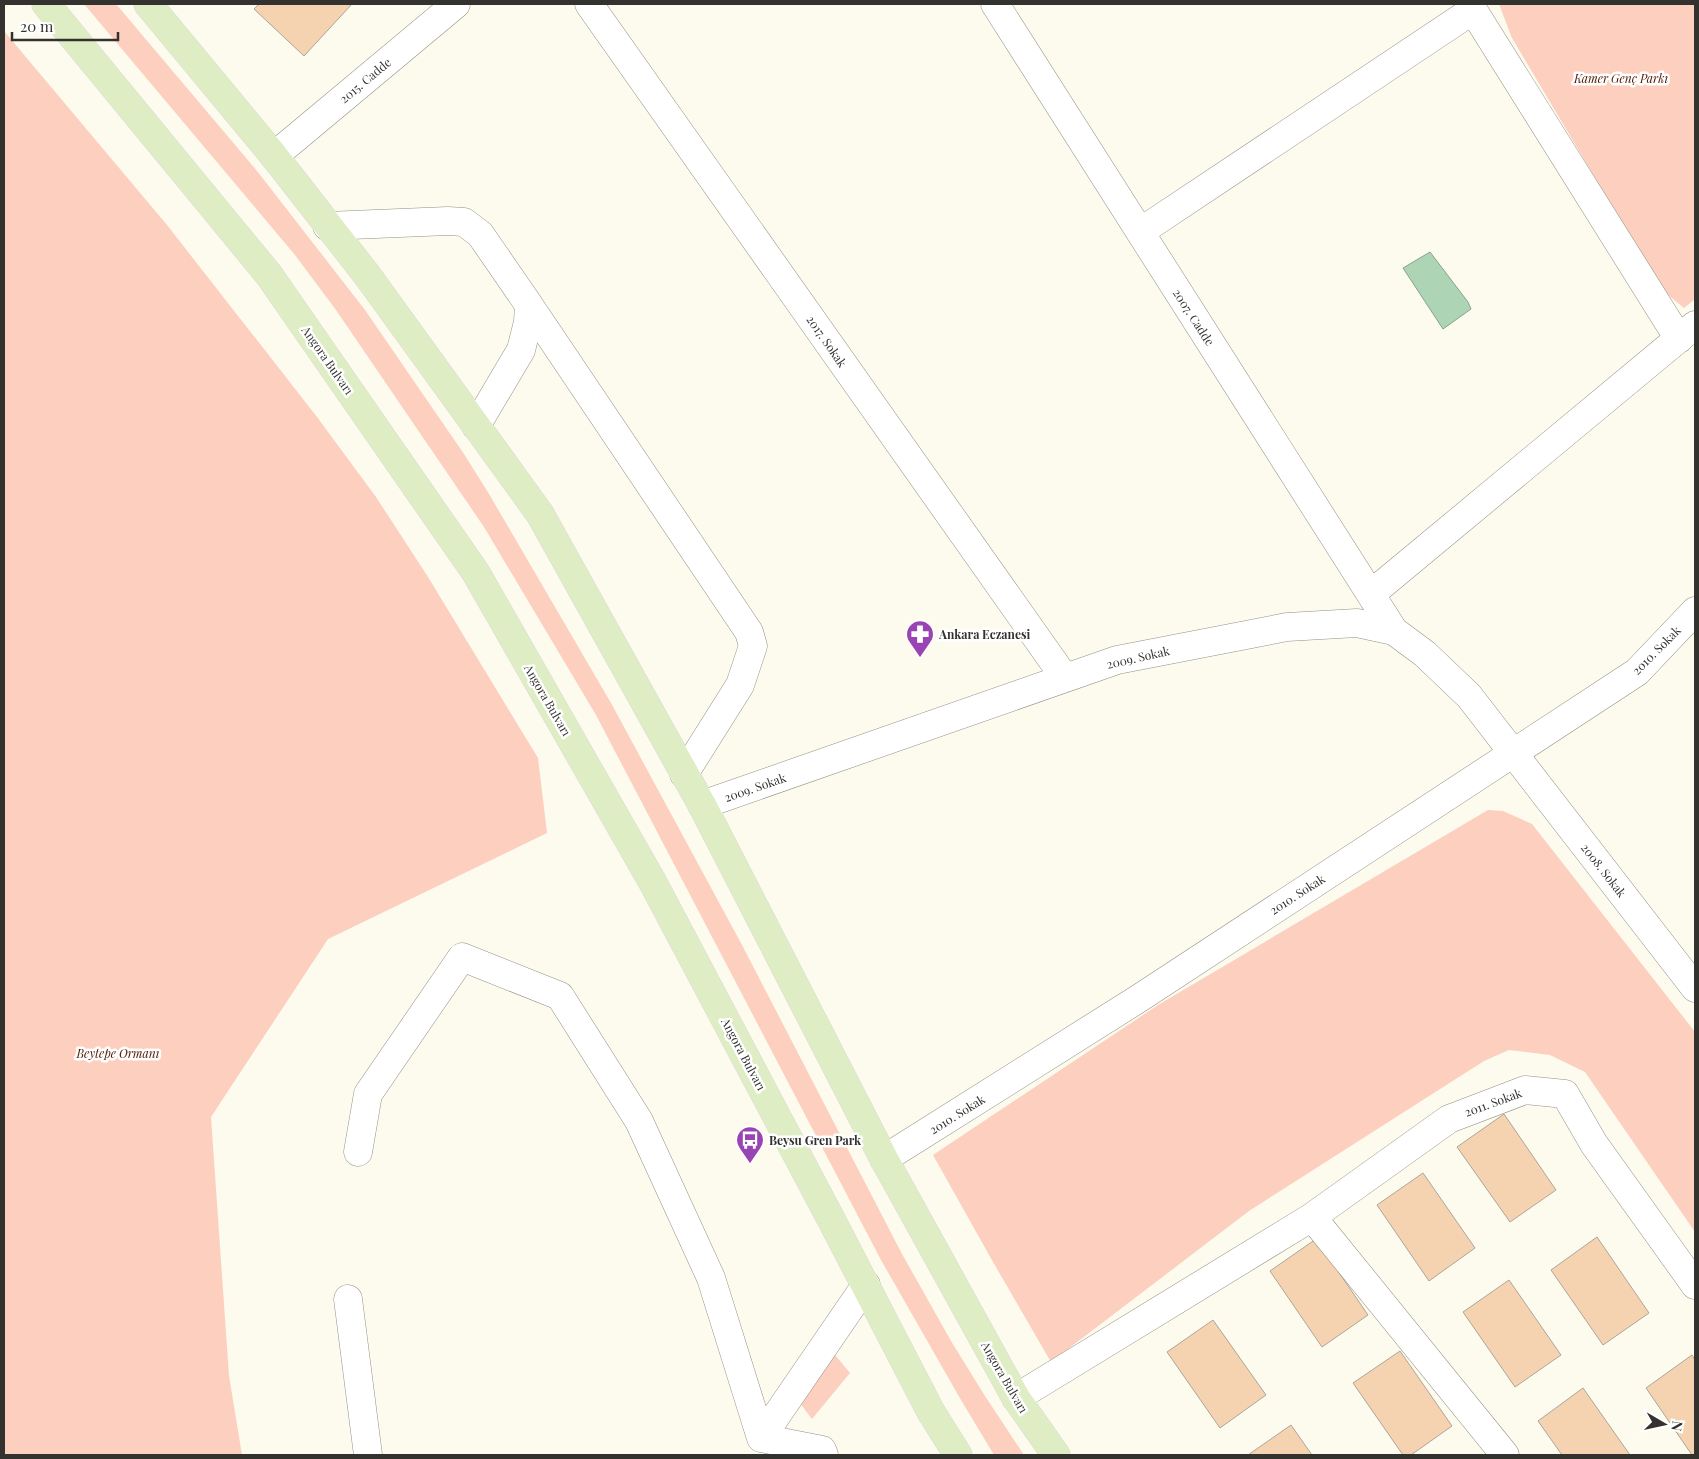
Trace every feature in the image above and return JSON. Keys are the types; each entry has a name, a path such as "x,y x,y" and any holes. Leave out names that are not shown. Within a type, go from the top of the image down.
{"main road":[{"name":"Angora Bulvarı","path":"46,4 269,275 476,573 652,881 866,1285 931,1412 958,1455"},
{"name":"Angora Bulvarı","path":"148,4 274,156 367,275 540,514 702,805 884,1159 1016,1398 1056,1455"}],"street":[{"name":"2015. Cadde","path":"274,156 456,4"},
{"name":"2017. Sokak","path":"589,4 1065,678"},
{"name":"2007. Cadde","path":"994,4 1394,631"},
{"path":"1140,232 1473,10 1687,332 1371,594"},
{"path":"327,226 448,221 464,222 480,234 750,632 753,646 740,685 684,774"},
{"path":"476,426 522,350 528,322 528,306"},
{"name":"2010. Sokak","path":"884,1159 1138,999 1637,672 1695,611"},
{"name":"2009. Sokak","path":"702,805 1117,660 1287,628 1357,623 1394,631 1425,654 1469,696 1513,753"},
{"name":"2008. Sokak","path":"1513,753 1695,988"},
{"path":"358,1152 368,1094 462,957 560,996 639,1121 712,1278 760,1438"},
{"name":"2011. Sokak","path":"1312,1217 1449,1119 1525,1090 1565,1094 1594,1144 1695,1285"},
{"path":"1016,1398 1312,1217 1505,1455"},
{"path":"760,1438 866,1285"},
{"path":"348,1299 368,1455"},
{"path":"760,1438 822,1450 824,1455"}],"green space":[{"path":"84,4 116,4 257,171 365,310 464,454 611,703 742,945 902,1254 951,1341 1024,1455 994,1455 961,1400 881,1260 596,715 484,527 336,310 295,255"},
{"name":"Kamer Genç Parkı","path":"1499,4 1695,4 1695,299 1684,308 1661,289 1512,38"},
{"name":"Beytepe Ormanı","path":"4,31 167,225 317,417 376,497 428,577 538,758 547,833 328,939 211,1117 229,1376 242,1455 4,1455"},
{"path":"1488,810 1503,811 1532,824 1695,1032 1695,1232 1585,1072 1550,1055 1509,1050 1484,1061 1249,1211 1051,1362 933,1155 1158,1005"},
{"path":"826,1344 850,1373 812,1419 790,1390"}],"shaded area":[{"path":"1430,252 1468,302 1471,309 1443,329 1403,268"}],"building":[{"path":"259,4 352,4 304,56 254,9"},
{"path":"1504,1114 1556,1190 1510,1222 1457,1147"},
{"path":"1423,1173 1475,1248 1429,1281 1377,1205"},
{"path":"1597,1237 1649,1313 1603,1345 1551,1270"},
{"path":"1316,1239 1368,1315 1322,1347 1270,1271"},
{"path":"1509,1280 1561,1355 1515,1387 1463,1312"},
{"path":"1213,1320 1266,1395 1220,1428 1167,1352"},
{"path":"1400,1351 1452,1426 1411,1455 1403,1455 1353,1383"},
{"path":"1692,1355 1695,1360 1695,1455 1692,1455 1646,1388"},
{"path":"1583,1388 1630,1455 1562,1455 1538,1421"},
{"path":"1291,1425 1312,1455 1248,1455"}],"place":[{"name":"Ankara Eczanesi","path":"920,658"},
{"name":"Beysu Gren Park","path":"750,1164"}]}
